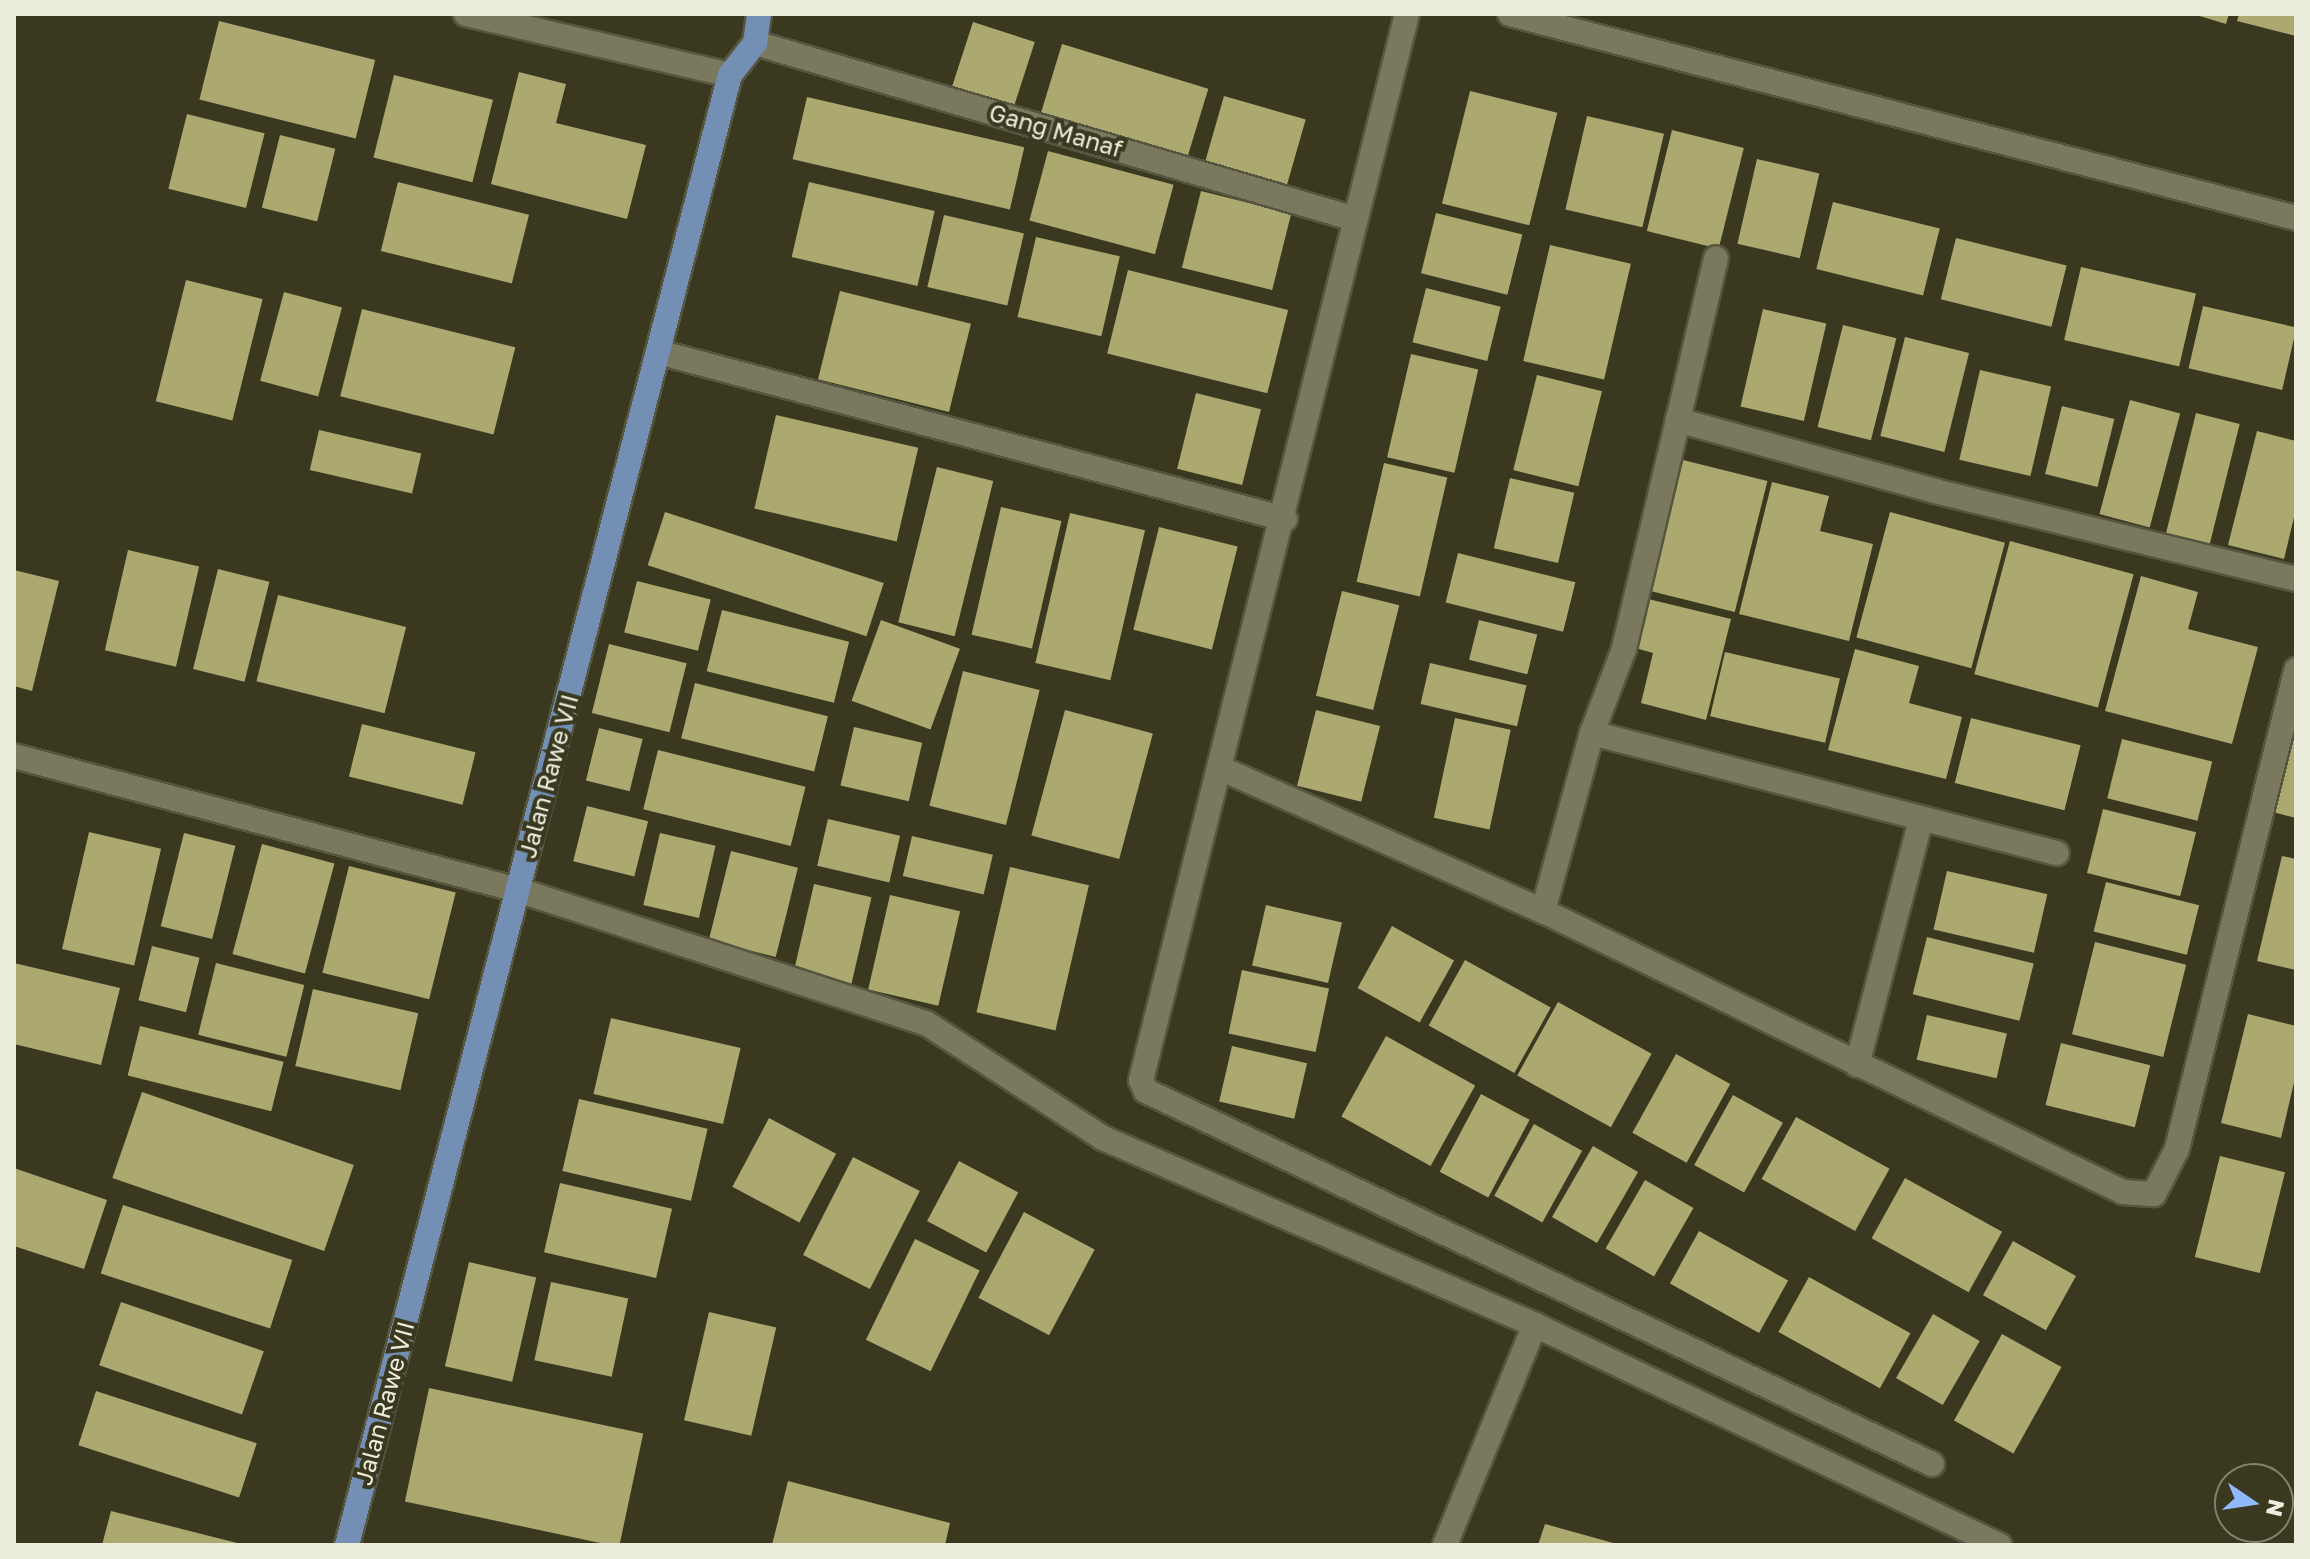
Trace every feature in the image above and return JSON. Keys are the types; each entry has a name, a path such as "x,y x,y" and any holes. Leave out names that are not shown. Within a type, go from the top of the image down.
{"main road":[{"path":"755,43 759,14"},
{"name":"Jalan Rawe VII","path":"347,1545 730,75 755,43"}],"street":[{"path":"466,14 730,75"},
{"path":"1407,14 1355,219 1285,519 1141,1080 1146,1091 1932,1464"},
{"path":"1510,14 2296,218"},
{"name":"Gang Manaf","path":"755,43 1355,219"},
{"path":"1543,911 1592,733 1624,649 1716,258"},
{"path":"658,352 1285,519"},
{"path":"1678,420 1951,495 2296,579"},
{"path":"1222,769 1543,911 2123,1192 2154,1194 2177,1149 2296,670"},
{"path":"1592,733 2057,853"},
{"path":"14,756 518,890 926,1023 1103,1138 1535,1325 1999,1545"},
{"path":"1857,1065 1921,819"},
{"path":"1445,1545 1535,1325"}],"building":[{"path":"2193,14 2229,14 2226,24"},
{"path":"2239,14 2296,14 2296,36 2237,21"},
{"path":"219,21 375,60 356,139 199,100"},
{"path":"973,22 1035,42 1012,112 950,91"},
{"path":"1062,44 1208,89 1186,160 1040,116"},
{"path":"519,72 566,84 556,123 646,145 627,219 491,184"},
{"path":"394,75 493,100 472,182 373,157"},
{"path":"1470,91 1557,113 1529,225 1442,204"},
{"path":"1224,96 1306,119 1287,185 1205,161"},
{"path":"807,97 1024,147 1010,210 793,159"},
{"path":"187,114 265,133 246,208 168,189"},
{"path":"1587,116 1664,134 1642,227 1565,210"},
{"path":"1672,130 1744,148 1719,249 1647,231"},
{"path":"280,135 335,149 317,222 262,208"},
{"path":"1048,151 1174,185 1155,254 1029,221"},
{"path":"1757,159 1819,173 1800,258 1737,244"},
{"path":"398,182 529,215 512,284 381,251"},
{"path":"809,182 935,211 917,286 792,257"},
{"path":"1201,191 1291,213 1272,290 1182,268"},
{"path":"1833,202 1940,229 1923,296 1816,269"},
{"path":"1436,213 1522,235 1507,295 1421,273"},
{"path":"944,215 1024,233 1007,306 927,287"},
{"path":"1036,237 1120,256 1101,336 1018,317"},
{"path":"1956,238 2067,266 2051,327 1941,299"},
{"path":"1550,245 1631,264 1604,380 1523,361"},
{"path":"2081,267 2196,294 2179,367 2064,340"},
{"path":"1128,270 1288,310 1267,393 1107,353"},
{"path":"186,280 263,299 232,420 156,401"},
{"path":"1426,288 1501,307 1487,361 1412,342"},
{"path":"840,291 971,324 949,412 818,379"},
{"path":"284,292 342,308 318,396 260,381"},
{"path":"2203,306 2296,327 2282,390 2189,368"},
{"path":"362,309 515,347 494,435 340,396"},
{"path":"1763,309 1826,324 1804,421 1741,406"},
{"path":"1843,325 1896,338 1871,440 1818,427"},
{"path":"1905,337 1969,353 1944,452 1880,436"},
{"path":"1411,354 1478,370 1454,473 1387,457"},
{"path":"1980,370 2051,386 2030,476 1959,460"},
{"path":"1537,375 1602,391 1578,486 1513,470"},
{"path":"1196,393 1261,409 1242,485 1177,469"},
{"path":"2130,400 2180,413 2150,527 2099,514"},
{"path":"2062,406 2114,419 2097,487 2045,474"},
{"path":"2196,413 2240,424 2209,546 2166,535"},
{"path":"776,415 918,448 897,541 754,509"},
{"path":"319,430 421,454 412,494 310,470"},
{"path":"2257,431 2296,441 2296,509 2284,559 2228,545"},
{"path":"1683,460 1767,481 1735,612 1650,591"},
{"path":"1384,463 1447,478 1420,596 1357,582"},
{"path":"937,467 993,481 955,636 898,622"},
{"path":"1510,478 1574,493 1558,563 1494,548"},
{"path":"1772,482 1829,496 1820,531 1873,544 1849,641 1739,614"},
{"path":"1001,507 1061,521 1032,649 972,635"},
{"path":"665,512 884,583 866,636 648,565"},
{"path":"1890,512 2005,543 1971,668 1856,638"},
{"path":"1070,513 1145,530 1110,680 1035,663"},
{"path":"1159,527 1238,547 1212,649 1133,630"},
{"path":"2010,541 2134,574 2098,707 1974,674"},
{"path":"128,550 199,566 176,667 105,650"},
{"path":"1458,553 1575,582 1563,632 1446,602"},
{"path":"218,569 269,582 245,682 193,669"},
{"path":"14,570 59,581 32,691 14,686"},
{"path":"2141,576 2198,592 2188,629 2258,647 2232,744 2105,711"},
{"path":"637,581 711,599 698,651 624,632"},
{"path":"1342,591 1399,605 1373,710 1316,696"},
{"path":"278,595 406,627 385,713 256,681"},
{"path":"1644,598 1731,619 1706,720 1641,703 1653,653 1632,647"},
{"path":"722,610 849,642 834,703 707,671"},
{"path":"881,620 960,649 931,730 852,701"},
{"path":"1479,620 1537,635 1527,674 1469,660"},
{"path":"609,644 687,663 669,732 592,713"},
{"path":"1855,649 1919,666 1909,703 1962,717 1946,779 1828,750"},
{"path":"1725,652 1840,679 1825,743 1710,716"},
{"path":"1430,663 1526,685 1517,726 1421,704"},
{"path":"963,671 1040,690 1006,825 929,806"},
{"path":"695,683 828,716 814,771 681,738"},
{"path":"1065,710 1153,734 1119,859 1031,836"},
{"path":"1316,710 1380,726 1361,802 1297,786"},
{"path":"1455,718 1511,730 1490,830 1434,818"},
{"path":"1971,718 2081,745 2064,810 1955,783"},
{"path":"2296,720 2296,818 2273,812"},
{"path":"362,724 476,752 462,805 349,776"},
{"path":"854,727 922,743 909,801 841,785"},
{"path":"599,728 643,739 630,791 586,780"},
{"path":"2122,739 2212,761 2197,821 2107,798"},
{"path":"658,750 805,787 791,846 643,809"},
{"path":"587,806 648,821 634,877 573,861"},
{"path":"2103,809 2196,832 2180,896 2087,873"},
{"path":"828,819 900,836 889,882 817,866"},
{"path":"89,832 161,849 134,966 62,949"},
{"path":"184,833 235,846 212,939 161,926"},
{"path":"660,833 716,846 699,918 643,905"},
{"path":"912,836 993,855 984,895 903,876"},
{"path":"262,844 334,863 305,974 232,954"},
{"path":"731,851 798,868 776,957 709,940"},
{"path":"2282,856 2296,859 2296,970 2257,961"},
{"path":"349,866 456,893 429,999 322,973"},
{"path":"1010,867 1089,885 1055,1030 976,1012"},
{"path":"1947,871 2047,894 2034,953 1934,929"},
{"path":"2106,882 2199,905 2187,955 2094,931"},
{"path":"814,884 871,897 850,989 793,976"},
{"path":"890,895 960,911 938,1006 868,990"},
{"path":"1266,905 1342,923 1328,983 1252,965"},
{"path":"1392,926 1454,960 1420,1023 1358,988"},
{"path":"1927,937 2034,964 2019,1021 1913,994"},
{"path":"2095,942 2186,965 2163,1057 2072,1034"},
{"path":"152,946 200,958 186,1012 138,1000"},
{"path":"1465,960 1551,1008 1514,1073 1429,1026"},
{"path":"14,963 120,988 101,1065 14,1044"},
{"path":"216,963 304,985 286,1057 198,1035"},
{"path":"1242,970 1329,989 1316,1052 1228,1034"},
{"path":"313,989 418,1013 400,1090 295,1066"},
{"path":"1558,1002 1652,1054 1611,1127 1517,1075"},
{"path":"2248,1014 2296,1026 2296,1074 2281,1138 2221,1123"},
{"path":"1927,1015 2007,1033 1997,1078 1917,1060"},
{"path":"611,1018 741,1048 723,1124 593,1094"},
{"path":"140,1026 284,1062 271,1111 128,1075"},
{"path":"1386,1036 1475,1085 1431,1166 1341,1116"},
{"path":"2061,1043 2150,1065 2135,1127 2046,1105"},
{"path":"1232,1046 1307,1063 1294,1119 1219,1102"},
{"path":"1676,1054 1730,1084 1687,1163 1632,1133"},
{"path":"142,1092 354,1165 324,1251 112,1178"},
{"path":"1481,1094 1530,1120 1488,1198 1440,1172"},
{"path":"1733,1095 1783,1123 1744,1193 1694,1165"},
{"path":"579,1099 708,1129 691,1201 562,1171"},
{"path":"1796,1117 1890,1169 1855,1231 1762,1179"},
{"path":"769,1118 836,1154 799,1223 732,1187"},
{"path":"1534,1124 1582,1151 1542,1222 1494,1196"},
{"path":"1593,1146 1638,1172 1597,1243 1552,1217"},
{"path":"2220,1156 2285,1172 2260,1273 2195,1257"},
{"path":"853,1157 920,1191 870,1289 803,1255"},
{"path":"959,1161 1018,1192 986,1252 927,1221"},
{"path":"14,1168 107,1200 84,1269 14,1246"},
{"path":"1905,1178 2002,1232 1969,1292 1872,1238"},
{"path":"1645,1180 1693,1208 1654,1276 1606,1248"},
{"path":"560,1183 672,1209 656,1278 544,1252"},
{"path":"123,1205 292,1260 270,1328 101,1273"},
{"path":"1024,1212 1095,1250 1049,1335 978,1298"},
{"path":"1699,1231 1788,1280 1759,1333 1670,1283"},
{"path":"915,1239 980,1271 931,1371 866,1340"},
{"path":"2013,1241 2076,1276 2046,1330 1983,1295"},
{"path":"469,1262 536,1278 512,1382 445,1366"},
{"path":"1809,1277 1910,1333 1880,1388 1778,1332"},
{"path":"551,1282 628,1298 612,1377 534,1360"},
{"path":"121,1302 264,1351 242,1415 99,1365"},
{"path":"709,1312 776,1328 751,1436 684,1420"},
{"path":"1933,1314 1980,1341 1943,1405 1896,1378"},
{"path":"2002,1334 2061,1367 2013,1454 1954,1421"},
{"path":"429,1388 643,1434 620,1545 405,1501"},
{"path":"96,1391 257,1443 239,1497 78,1445"},
{"path":"788,1481 950,1523 945,1545 772,1545"},
{"path":"111,1511 241,1544 241,1545 102,1545"},
{"path":"1545,1524 1617,1544 1617,1545 1538,1545"}]}
